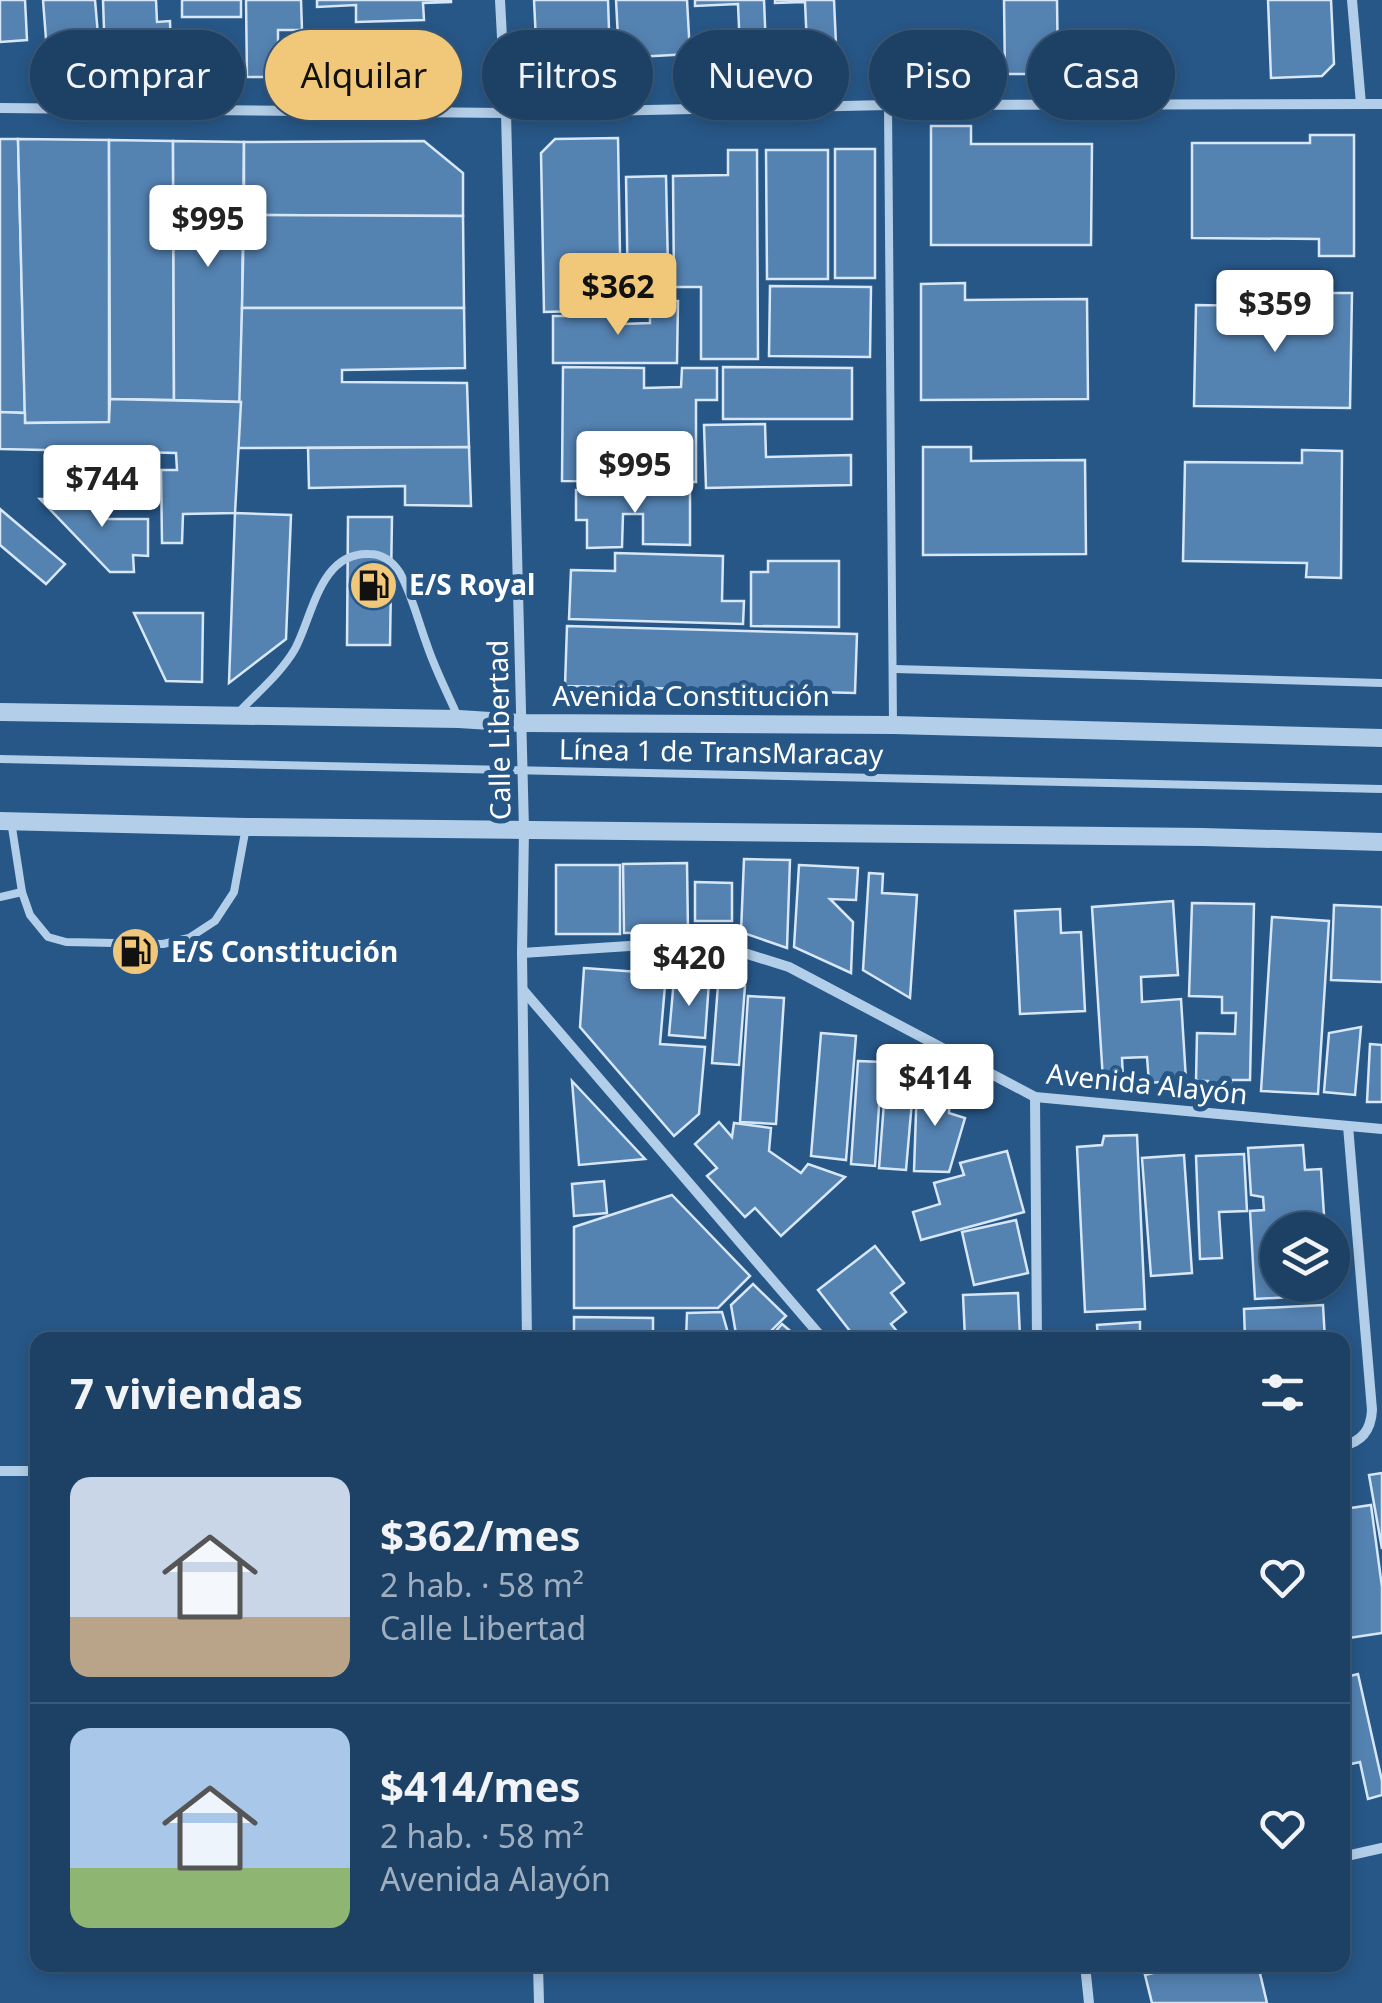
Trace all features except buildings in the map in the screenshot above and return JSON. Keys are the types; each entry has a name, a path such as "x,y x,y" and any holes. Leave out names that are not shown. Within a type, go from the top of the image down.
{"street":[{"name":"Calle Libertad","path":"500,0 502,30"},
{"path":"1352,0 1361,104"},
{"path":"1007,105 1382,104"},
{"path":"653,110 869,105"},
{"path":"0,108 482,113"},
{"name":"Calle Libertad","path":"506,120 524,830 527,1332"},
{"name":"Avenida Constitución","path":"0,712 522,723 894,725 1382,738"},
{"path":"6,821 1382,842"},
{"name":"Avenida Alayón","path":"522,954 706,942 789,968 1034,1097 1382,1130"},
{"path":"522,990 817,1332"},
{"path":"1034,1097 1037,1332"},
{"path":"1348,1126 1372,1410 1367,1433 1350,1444"},
{"path":"0,1471 30,1471"},
{"path":"1350,1855 1382,1848"},
{"path":"538,1972 539,2003"},
{"path":"1086,1972 1090,2003"}],"lane":[{"path":"888,120 894,725"},
{"path":"235,716 293,652 322,583 337,563 370,554 384,556 398,570 459,719"},
{"path":"895,670 1382,683"},
{"name":"Línea 1 de TransMaracay","path":"0,758 1382,789"},
{"path":"6,821 30,915 48,938 66,942 163,944 189,938 215,921 234,892 246,827"},
{"path":"0,898 22,892"}],"place":[{"name":"E/S Royal","path":"374,585"},
{"name":"E/S Constitución","path":"136,952"}]}
